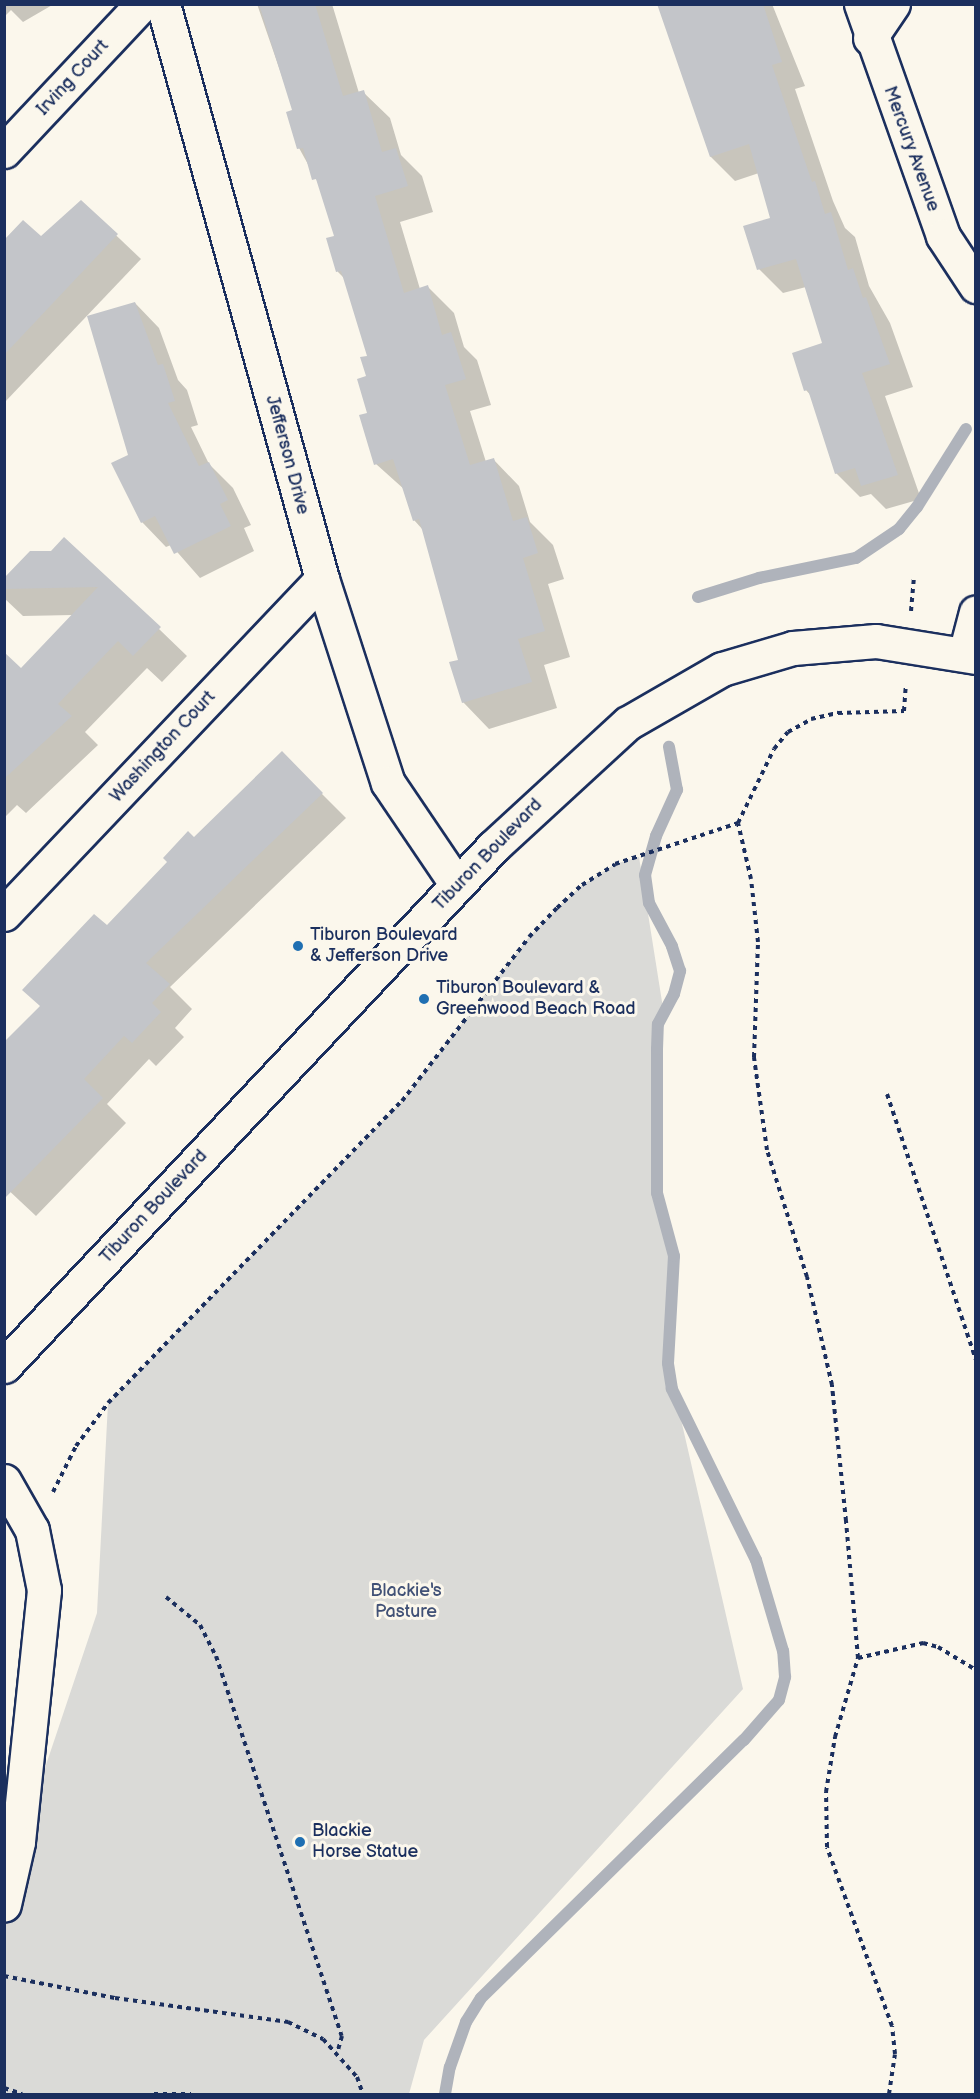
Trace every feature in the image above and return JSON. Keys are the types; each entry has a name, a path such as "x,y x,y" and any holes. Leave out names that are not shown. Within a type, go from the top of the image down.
{"street":[{"name":"Irving Court","path":"4,151 142,4"},
{"name":"Jefferson Drive","path":"163,4 322,579 388,783 457,885"},
{"name":"Mercury Avenue","path":"861,4 870,38 943,236 975,286"},
{"path":"870,38 893,4"},
{"name":"Washington Court","path":"4,914 322,579"},
{"path":"970,656 975,612"},
{"name":"Tiburon Boulevard","path":"4,1366 457,885 600,745 657,703 722,669 793,648 834,642 909,644 970,656"},
{"path":"4,1481 32,1530 41,1559 44,1616 18,1842 4,1904"}],"path":[{"path":"889,2094 895,2054 892,2026 827,1847 826,1792 835,1737 858,1658 832,1385 807,1277 767,1150 755,1069 758,942 751,879 738,823 774,749 788,732 811,719 838,713 904,711"},
{"path":"32,1530 76,1446 108,1403 402,1101 536,930 582,885 615,864 693,840 738,823"},
{"path":"886,1094 975,1360"},
{"path":"166,1597 200,1625 216,1656 342,2036 337,2053"},
{"path":"858,1658 923,1642 938,1647 975,1670"},
{"path":"4,1976 115,1998 288,2022 322,2039 337,2053 357,2077 363,2094"},
{"path":"4,2088 22,2094"},
{"path":"154,2094 190,2094"}],"green space":[{"name":"Blackie's Pasture","path":"639,857 663,1008 658,1024 654,1127 657,1193 674,1256 668,1363 743,1689 424,2040 409,2094 5,2094 5,1887 97,1613 108,1403 402,1101 529,937 557,908 582,885 615,864"}],"building":[{"path":"259,4 315,4 343,96 364,90 382,152 396,148 408,186 375,196 404,293 428,285 442,335 451,332 466,379 445,385 470,465 494,458 513,521 527,517 538,553 523,558 545,631 518,639 532,682 462,703 449,662 458,660 419,519 413,521 393,459 374,465 359,415 367,413 357,379 366,376 360,357 367,356 341,271 336,272 326,238 334,236 316,179 312,180 303,148 297,149 286,112 292,110"},
{"path":"657,4 763,4 782,62 772,65 812,182 815,181 825,214 831,212 848,270 853,268 863,298 866,297 890,364 862,373 898,475 861,486 855,468 835,474 808,390 804,391 792,353 822,343 796,259 757,270 743,226 770,218 749,144 710,157"},
{"path":"81,200 118,234 4,355 4,240 23,220 41,236"},
{"path":"135,302 158,365 163,364 175,401 168,403 199,466 209,462 228,500 220,504 231,526 174,554 155,516 141,523 111,463 128,455 87,316"},
{"path":"64,537 161,627 133,656 118,641 58,704 72,716 4,779 4,652 21,668 98,587 4,589 4,578 30,551 51,551"},
{"path":"282,751 323,793 146,963 170,984 152,1003 161,1012 132,1043 124,1036 84,1079 103,1098 4,1199 4,1042 40,1006 22,990 94,914 107,925 167,862 163,858 188,831 194,837"}],"waterway":[{"path":"698,597 759,578 856,558 899,529 917,507 966,429"},
{"path":"445,2094 450,2067 466,2022 481,1998 744,1740 779,1700 785,1677 783,1651 756,1560 672,1389 668,1363 674,1256 657,1193 657,1049 658,1024 674,994 680,971 672,946 649,903 645,875 656,836 677,790 669,747"}],"place":[{"name":"Tiburon Boulevard & Jefferson Drive","path":"298,946"},
{"name":"Tiburon Boulevard & Greenwood Beach Road","path":"424,999"},
{"name":"Blackie Horse Statue","path":"300,1842"}]}
